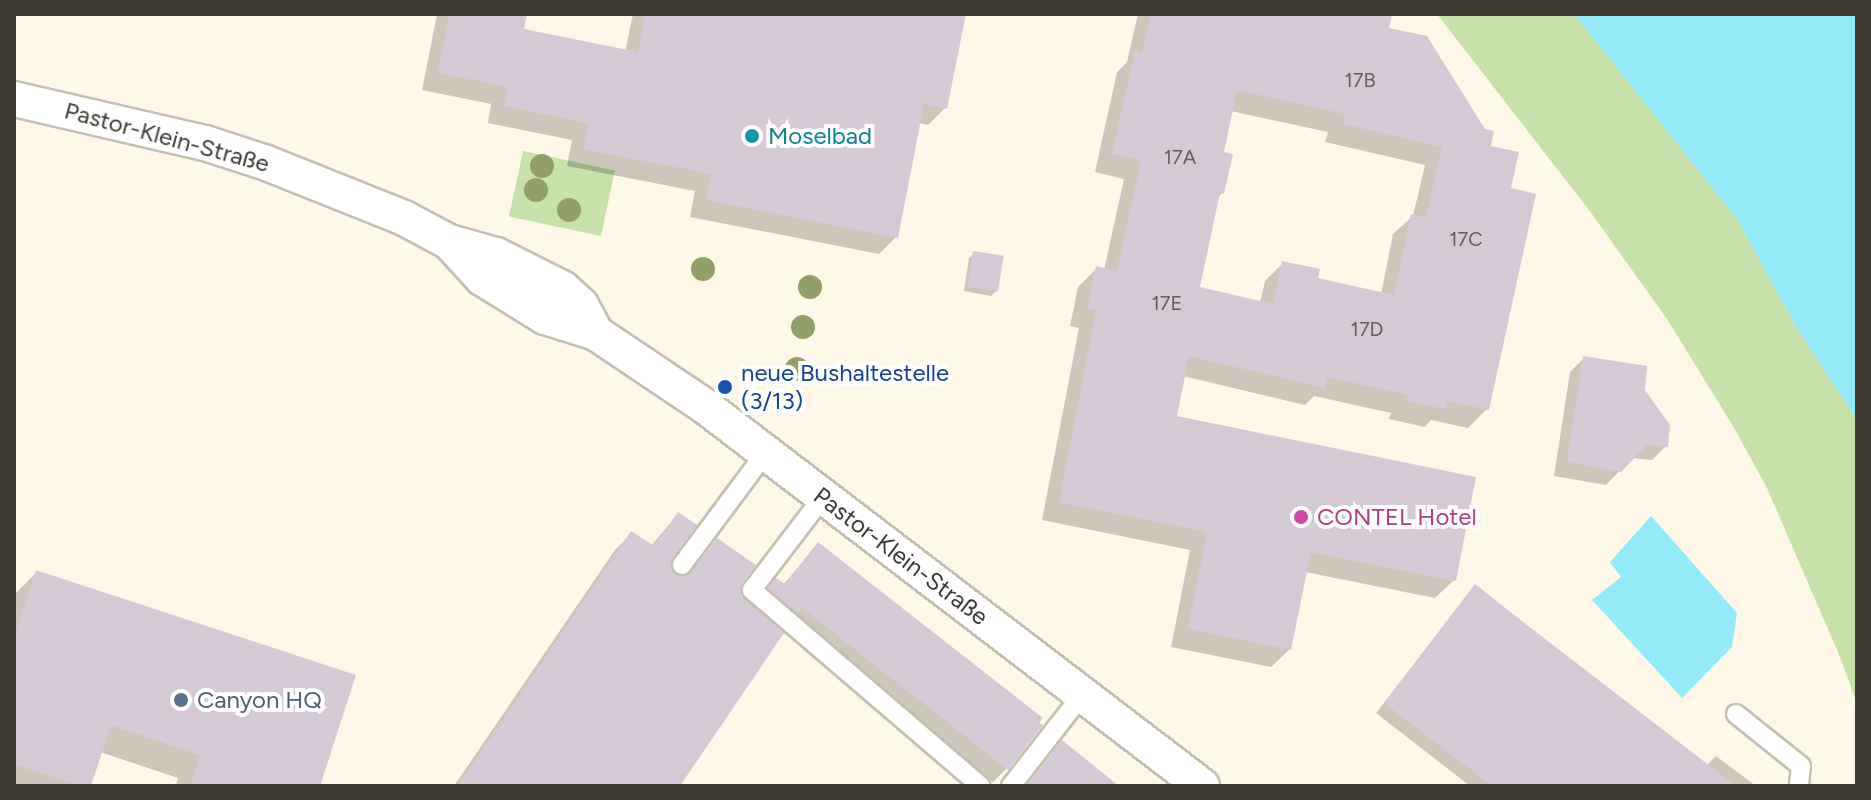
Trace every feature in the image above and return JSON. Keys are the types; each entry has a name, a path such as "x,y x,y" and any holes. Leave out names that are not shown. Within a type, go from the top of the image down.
{"street":[{"name":"Pastor-Klein-Straße","path":"14,99 205,143 264,162 404,218 449,242 496,255 562,288 581,305 596,333 767,451 1081,696 1202,786"}],"lane":[{"path":"682,565 767,451"},
{"path":"823,497 752,590 981,786"},
{"path":"1011,786 1081,696"},
{"path":"1736,714 1801,766 1799,786"}],"green space":[{"path":"1437,14 1574,14 1737,219 1795,325 1857,420 1857,704 1767,488 1733,426 1667,319 1589,210"},
{"path":"523,151 615,171 601,236 509,217"}],"water":[{"path":"1574,14 1857,14 1857,420 1795,325 1737,219"},
{"path":"1651,516 1737,613 1732,647 1682,698 1592,600 1621,577 1610,562"}],"building":[{"name":"Moselbad","path":"449,14 527,14 524,29 638,52 645,14 966,14 947,109 924,104 898,238 706,200 711,174 583,149 588,123 504,106 507,87 438,73"},
{"path":"1151,14 1392,14 1389,28 1427,36 1485,129 1494,131 1491,146 1519,152 1511,188 1536,194 1489,410 1447,401 1445,409 1406,401 1408,395 1328,377 1325,388 1189,356 1177,416 1476,477 1456,581 1311,552 1291,650 1188,629 1207,532 1059,502 1096,310 1087,308 1096,266 1117,271 1141,160 1112,154 1135,51 1142,53","holes":["1237,90 1345,114 1343,124 1442,147 1426,217 1411,214 1394,295 1318,278 1320,269 1282,261 1273,304 1200,287 1220,193 1224,194 1233,154 1224,152"]},
{"path":"973,251 1004,256 998,291 967,287"},
{"path":"1583,356 1647,366 1645,390 1670,425 1668,447 1647,445 1621,472 1567,462"},
{"path":"678,512 697,525 672,559 674,574 681,577 691,573 717,538 756,565 742,583 741,595 784,633 680,786 457,786 631,531 654,546"},
{"path":"818,542 1043,718 1039,723 1043,725 1008,770 802,608 798,613 768,588 776,578 785,584"},
{"name":"Canyon HQ","path":"36,570 356,675 320,786 190,786 200,755 111,725 91,786 80,786 14,764 14,636"},
{"path":"1475,584 1736,786 1492,786 1384,703"},
{"path":"1062,740 1119,786 1027,785"}],"place":[{"name":"Moselbad","path":"752,136"},
{"name":"neue Bushaltestelle (3/13)","path":"725,387"},
{"name":"CONTEL Hotel","path":"1301,517"},
{"name":"Canyon HQ","path":"181,700"}]}
